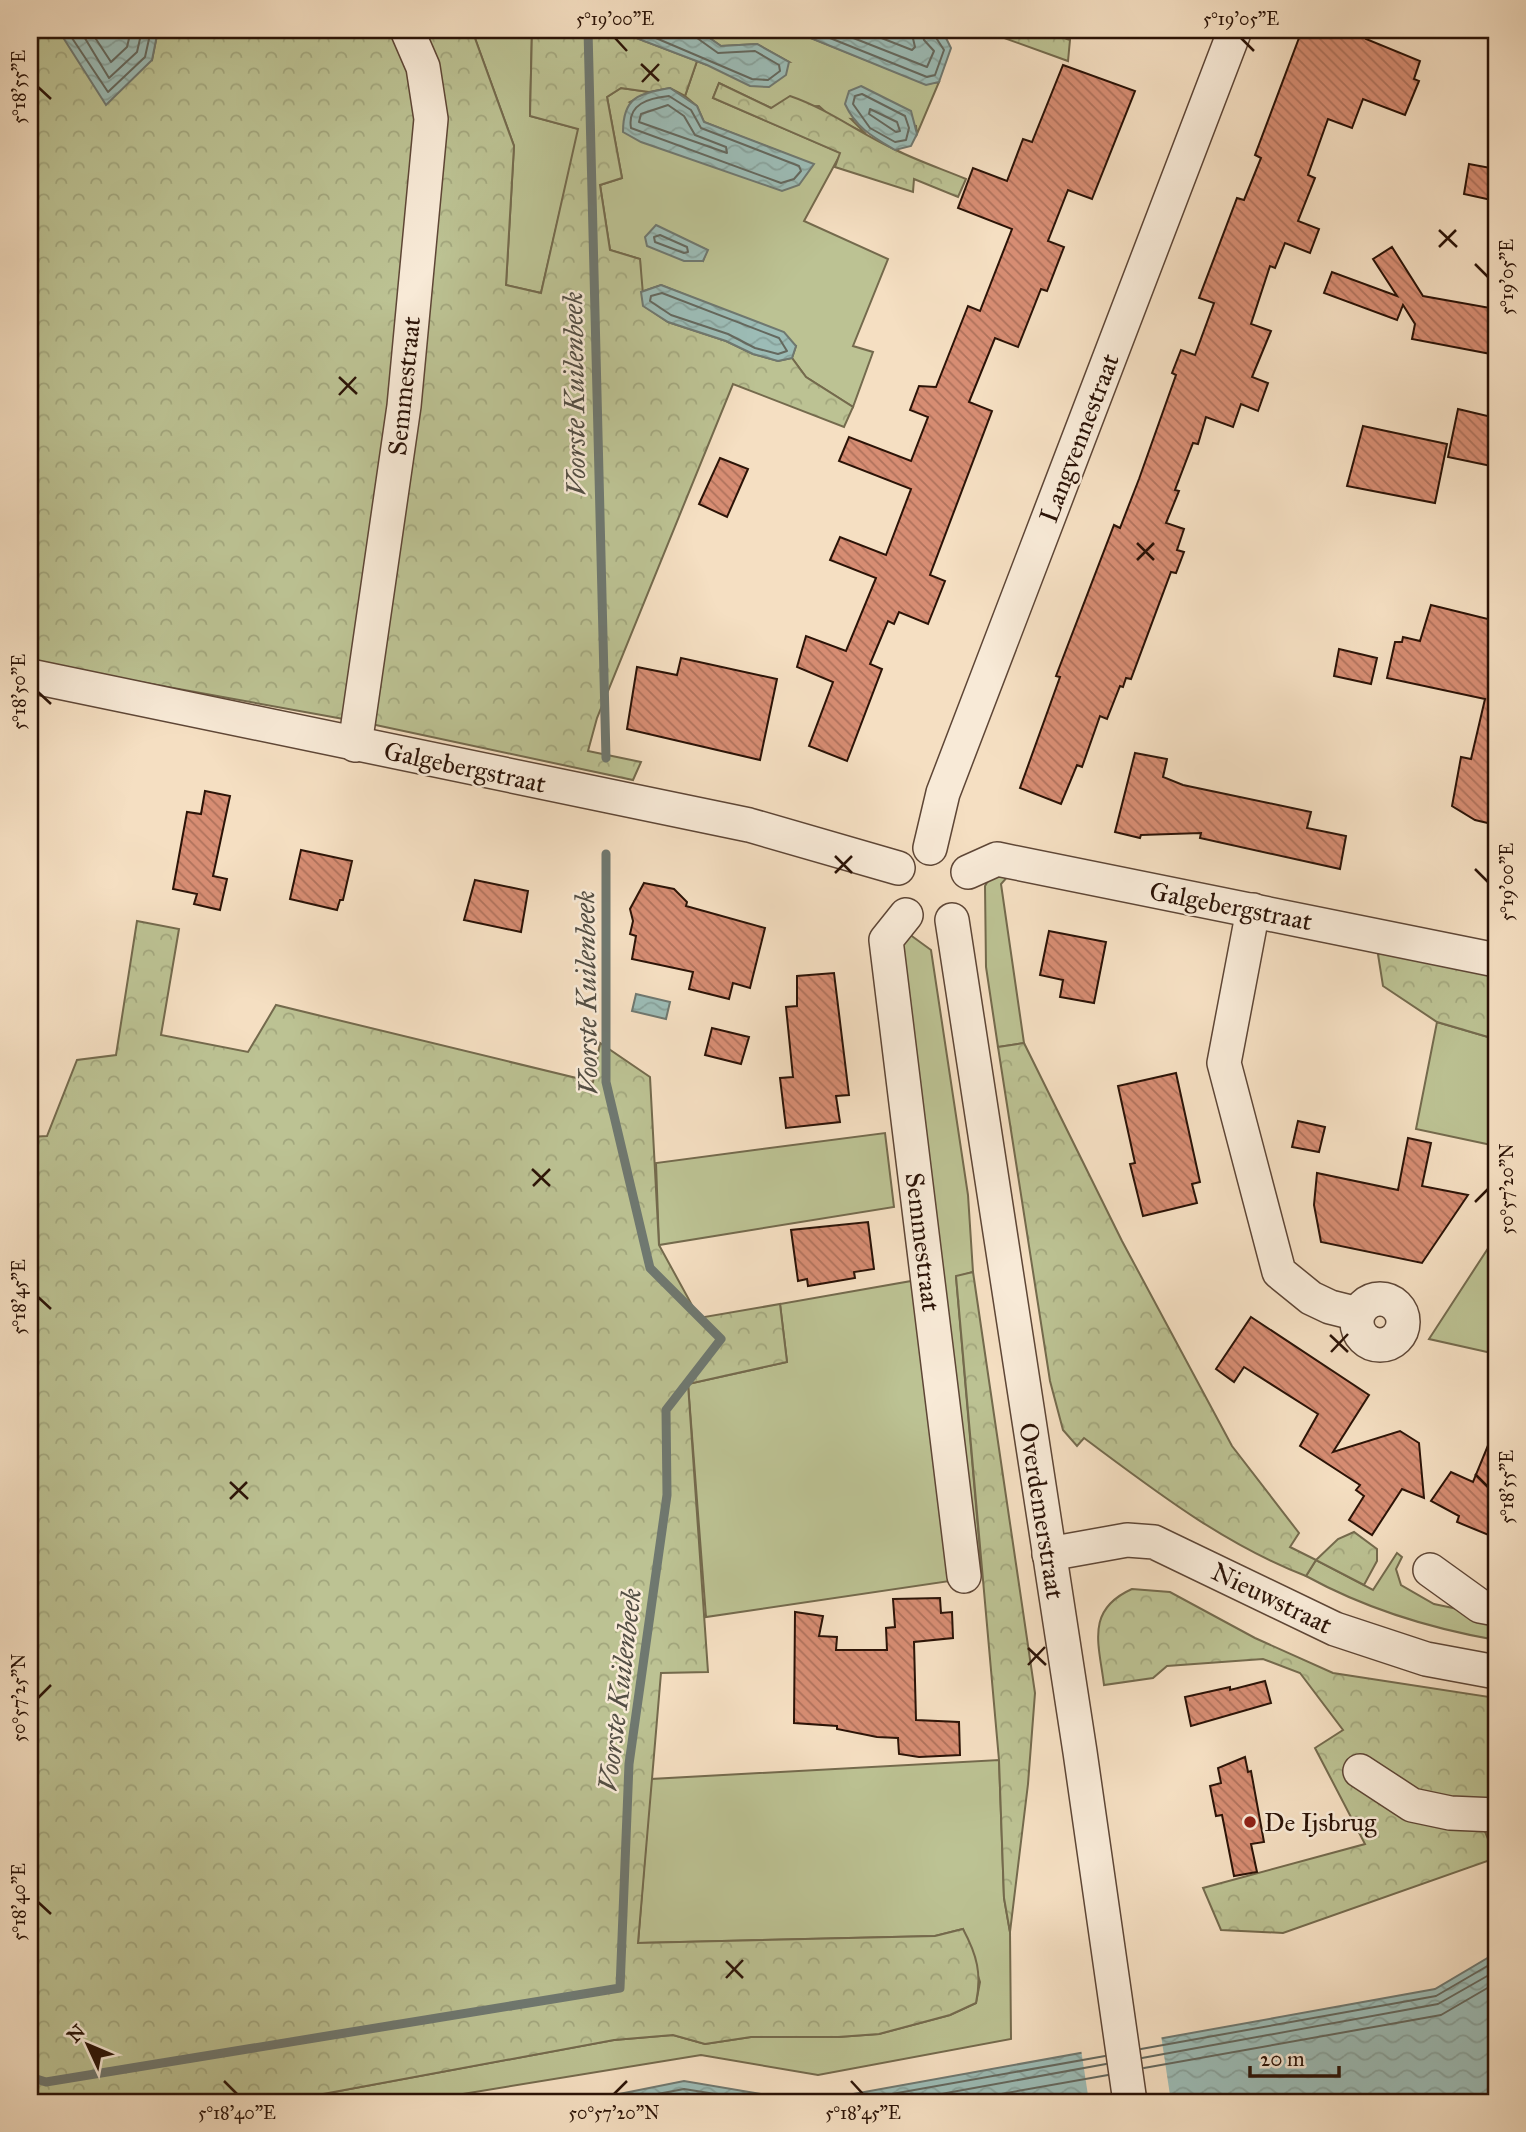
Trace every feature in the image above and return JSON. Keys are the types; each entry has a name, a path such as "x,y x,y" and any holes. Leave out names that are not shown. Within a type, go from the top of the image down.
{"street":[{"name":"Semmestraat","path":"355,745 404,406 432,119 423,66 407,30"},
{"name":"Langvennestraat","path":"930,848 943,793 1235,30"},
{"name":"Galgebergstraat","path":"30,676 749,825 898,869"},
{"path":"930,848 946,850 960,859 968,872 969,899 962,911 952,919 928,925 906,915 897,901 894,885 898,869 917,851 930,848"},
{"name":"Galgebergstraat","path":"968,872 997,859 1496,960"},
{"path":"1253,910 1224,1063 1227,1076 1279,1272 1290,1284 1311,1298 1330,1307 1358,1314"},
{"name":"Semmestraat","path":"906,915 886,940 964,1576"},
{"name":"Overdemerstraat","path":"952,919 1130,2102"},
{"name":"Nieuwstraat","path":"1049,1554 1127,1540 1154,1542 1335,1629 1426,1659 1496,1672"},
{"path":"1430,1570 1480,1606 1496,1609"},
{"path":"1360,1772 1412,1805 1450,1814 1496,1815"}],"green space":[{"path":"30,30 88,30 152,60 158,30 472,30 514,146 506,285 541,293 578,129 530,116 532,30 627,30 636,38 697,61 685,96 670,88 649,92 621,88 607,97 622,178 600,185 610,250 640,259 644,306 668,322 726,341 753,354 778,361 792,358 806,377 853,407 844,427 733,384 597,718 588,751 641,762 633,780 371,724 30,662"},
{"path":"472,30 532,30 530,116 579,129 541,293 506,285 514,146"},
{"path":"698,30 791,30 926,84 939,82 917,134 916,126 851,119 866,134 829,115 819,106 771,108 719,83 713,98 841,153 804,221 888,259 853,346 873,352 853,407 806,377 792,358 796,346 716,307 661,285 641,292 640,259 610,250 600,185 622,178 607,97 621,88 649,92 630,102 814,165 704,122 697,106 685,96 697,61 707,65 789,62 757,44 721,46","holes":["656,226 707,250 703,261"]},
{"path":"982,30 1041,30 1070,40 1068,61"},
{"path":"719,83 771,108 790,96 804,101 896,150 966,179 958,197 914,179 913,192 835,167 840,153 713,98"},
{"path":"998,874 1009,875 1001,884 1024,1043 998,1047 986,967 985,886 989,879"},
{"path":"137,921 179,929 161,1035 248,1052 276,1005 593,1082 600,1043 650,1077 659,1245 699,1318 780,1304 787,1362 688,1384 708,1672 661,1673 638,1943 935,1936 963,1929 977,1965 976,2003 950,2015 879,2034 751,2037 705,2044 673,2035 614,2040 280,2102 30,2102 30,1137 47,1136 77,1060 116,1055"},
{"path":"909,934 931,950 968,1195 973,1272 956,1277 982,1574 973,1576 899,944"},
{"path":"1377,948 1496,977 1496,1012 1488,1037 1437,1022 1383,986"},
{"path":"1496,1012 1496,1146 1416,1129 1437,1022 1488,1037"},
{"path":"1024,1043 1122,1241 1232,1446 1299,1533 1290,1547 1316,1560 1306,1576 1218,1532 1163,1496 1084,1438 1077,1446 1063,1430 1050,1381 998,1047"},
{"path":"885,1133 894,1207 659,1245 656,1163"},
{"path":"1496,1236 1496,1354 1429,1339"},
{"path":"973,1272 1035,1693 1028,1784 1010,1932 1004,1898 999,1760 956,1276"},
{"path":"917,1280 950,1581 706,1617 688,1384 787,1362 780,1304"},
{"path":"1354,1532 1377,1549 1377,1561 1364,1585 1316,1560 1338,1539"},
{"path":"1397,1553 1402,1557 1396,1569 1401,1585 1434,1604 1496,1617 1496,1640 1446,1630 1398,1616 1351,1598 1306,1576 1316,1560 1373,1590"},
{"path":"1132,1589 1170,1592 1255,1638 1333,1673 1496,1698 1496,1803 1474,1805 1496,1858 1283,1933 1221,1930 1203,1888 1365,1844 1315,1748 1343,1730 1300,1673 1263,1659 1167,1666 1153,1678 1104,1685 1098,1642 1101,1618 1117,1597"},
{"path":"999,1760 1004,1898 1010,1932 1011,2039 818,2075 701,2055 414,2102 280,2102 614,2040 673,2035 705,2044 751,2037 879,2034 950,2015 976,2003 980,1982 963,1929 935,1936 638,1943 651,1779"}],"water":[{"path":"64,30 158,30 152,60 106,105 64,39"},
{"path":"627,30 698,30 721,46 757,44 789,62 786,75 769,87 750,86 707,65 636,38"},
{"path":"791,30 934,30 946,38 951,48 939,82 926,85"},
{"path":"861,86 911,111 917,134 911,146 895,150 872,136 854,119 845,104 849,91"},
{"path":"670,88 697,106 704,122 814,164 799,185 782,191 641,142 623,132 626,111 634,99 649,92"},
{"path":"656,225 708,250 703,261 684,261 647,246 645,237"},
{"path":"661,285 784,332 796,346 792,358 778,361 753,354 726,341 668,322 643,306 641,292"},
{"path":"636,994 670,1002 666,1019 632,1011"},
{"path":"1496,1953 1496,2102 809,2102 1435,1989"},
{"path":"684,2081 809,2102 579,2102"}],"pier":[{"path":"1161,2035 1171,2102 1089,2102 1081,2049"}],"building":[{"path":"1302,30 1370,30 1366,39 1420,61 1414,79 1419,81 1405,115 1363,99 1352,128 1328,119 1308,175 1315,178 1298,221 1319,229 1310,253 1285,243 1275,268 1270,266 1251,324 1271,331 1252,377 1268,383 1258,411 1241,404 1233,427 1206,417 1198,444 1193,443 1175,490 1179,491 1166,523 1184,529 1177,550 1184,552 1176,573 1171,572 1131,679 1126,678 1123,687 1120,686 1107,719 1100,716 1082,767 1077,765 1061,804 1020,788 1060,677 1056,676 1114,525 1120,528 1139,479 1176,375 1172,373 1181,350 1195,355 1214,303 1199,298 1237,198 1244,200 1261,158 1255,155"},
{"path":"1063,65 1135,91 1092,199 1068,190 1048,241 1064,247 1047,291 1041,289 1018,347 995,338 969,402 992,411 930,575 945,581 928,624 899,612 894,624 888,621 870,664 882,669 847,761 809,746 833,682 797,667 806,636 846,651 876,578 830,560 840,537 886,555 911,489 839,461 849,437 911,461 928,417 910,410 919,386 936,387 968,306 980,311 1012,229 958,208 973,168 1007,181 1023,139 1032,142"},
{"path":"1469,164 1496,169 1496,201 1464,194"},
{"path":"1392,247 1423,296 1496,309 1496,355 1412,339 1415,324 1403,305 1397,320 1324,293 1332,272 1397,296 1373,259"},
{"path":"1458,409 1496,418 1496,467 1448,457"},
{"path":"1363,426 1447,444 1435,503 1347,486"},
{"path":"720,458 748,469 727,517 699,504"},
{"path":"1431,605 1496,621 1496,825 1475,820 1452,806 1461,757 1471,759 1485,699 1387,678 1395,642 1402,642 1403,637 1420,641"},
{"path":"1339,649 1377,658 1371,684 1334,676"},
{"path":"681,658 777,679 760,760 627,729 637,667 677,675"},
{"path":"1135,753 1167,759 1163,777 1183,785 1311,812 1307,828 1346,836 1340,869 1200,838 1201,833 1141,835 1140,838 1115,832"},
{"path":"205,791 230,796 213,876 227,879 220,910 194,904 197,894 173,889 187,812 201,814"},
{"path":"301,850 352,861 343,900 340,900 337,910 290,899"},
{"path":"475,880 528,891 521,932 464,920"},
{"path":"644,883 674,889 687,902 686,906 765,928 750,988 733,983 729,999 689,989 693,972 632,959 636,936 630,934 633,921 630,909"},
{"path":"1049,931 1106,942 1094,1003 1060,997 1063,980 1040,975"},
{"path":"834,973 849,1095 836,1096 840,1122 786,1128 780,1078 793,1077 786,1007 797,1006 797,976"},
{"path":"712,1028 749,1037 741,1064 705,1055"},
{"path":"1176,1073 1200,1182 1192,1184 1197,1203 1143,1216 1130,1164 1135,1163 1118,1086"},
{"path":"1298,1121 1325,1127 1319,1152 1292,1147"},
{"path":"1408,1138 1431,1143 1422,1186 1468,1195 1422,1263 1321,1242 1314,1205 1317,1173 1398,1190"},
{"path":"868,1222 874,1269 854,1272 855,1278 808,1286 807,1279 798,1281 791,1230"},
{"path":"1251,1317 1369,1395 1333,1452 1400,1431 1419,1443 1424,1498 1402,1489 1372,1535 1349,1520 1364,1496 1356,1490 1360,1485 1300,1446 1318,1414 1244,1367 1234,1382 1216,1369"},
{"path":"1496,1426 1496,1538 1457,1522 1459,1516 1431,1501 1451,1472 1473,1482"},
{"path":"940,1598 941,1613 952,1612 953,1638 914,1642 916,1720 959,1722 960,1755 919,1757 899,1754 898,1738 877,1737 837,1729 837,1726 794,1723 795,1612 823,1616 819,1636 837,1637 836,1650 887,1650 886,1628 895,1627 893,1599"},
{"path":"1265,1681 1271,1703 1191,1726 1185,1697"},
{"path":"1245,1757 1248,1772 1251,1771 1264,1842 1251,1844 1257,1872 1234,1876 1222,1815 1216,1816 1210,1786 1221,1783 1218,1768"}],"waterway":[{"name":"Voorste Kuilenbeek","path":"588,30 606,758"},
{"name":"Voorste Kuilenbeek","path":"30,2077 46,2082 620,1988 629,1764 667,1495 666,1410 721,1339 650,1268 606,1082 606,854"}],"place":[{"name":"De Ijsbrug","path":"1250,1822"}]}
